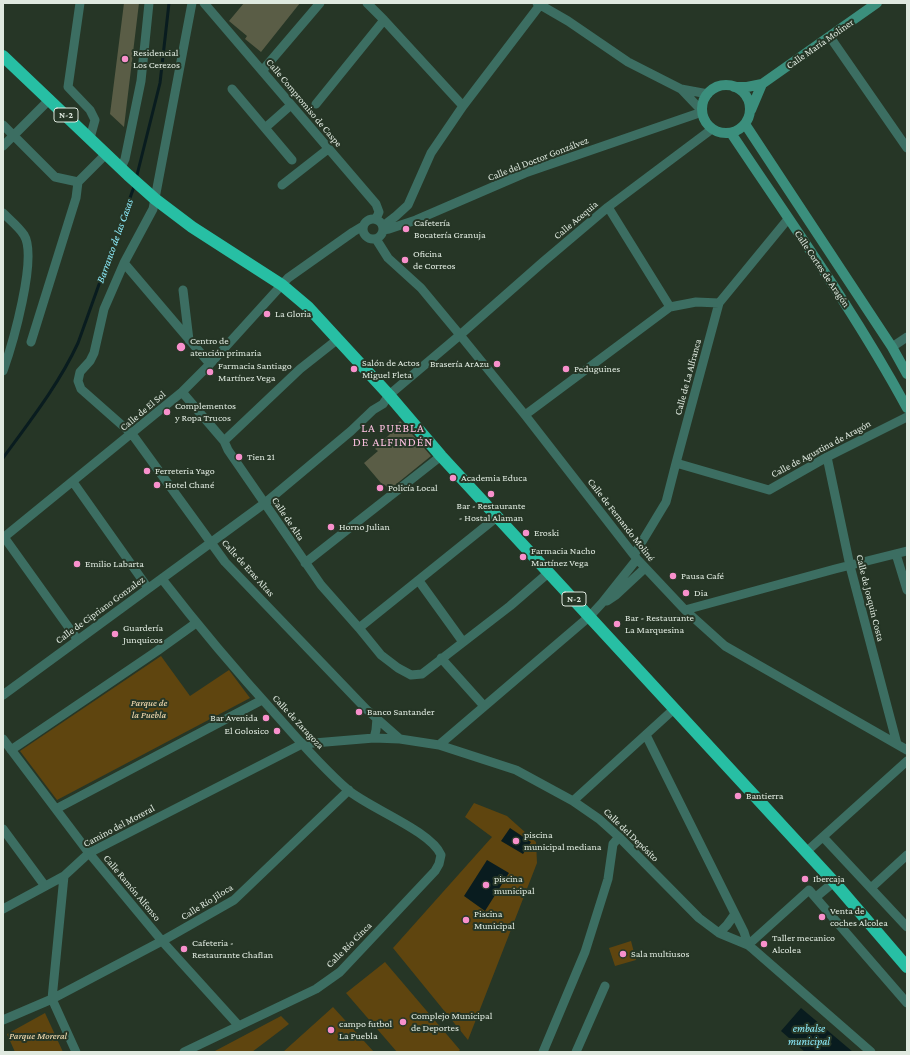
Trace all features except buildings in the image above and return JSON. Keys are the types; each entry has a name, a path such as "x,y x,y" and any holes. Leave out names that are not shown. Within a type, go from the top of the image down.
{"highway":[{"name":"N-2","path":"3,56 151,195 192,227 282,285 308,307 389,395 441,456 834,882 907,967"}],"street":[{"path":"80,3 68,86 90,110 95,120 90,138"},
{"path":"124,171 125,159 141,82 150,3"},
{"path":"192,3 151,195 153,209 124,263 210,364"},
{"name":"Calle Compromiso de Caspe","path":"204,3 379,208 378,216 381,225"},
{"path":"262,71 320,3"},
{"path":"367,3 463,106"},
{"name":"Calle María Moliner","path":"734,87 747,87 762,84 877,3"},
{"path":"282,285 288,278 363,226 367,221 381,225 396,216 408,205 431,153 463,106 538,4 568,21 628,62 681,89 708,94"},
{"path":"316,104 384,20"},
{"path":"830,37 907,148"},
{"path":"750,110 762,84"},
{"path":"681,89 702,111 707,124 712,129 724,133 736,131 745,124 749,118 750,110 746,95 734,87 727,85 713,89 708,94 704,99 702,111"},
{"path":"232,89 292,160"},
{"path":"3,146 50,100"},
{"path":"265,128 291,105"},
{"name":"Calle del Doctor Gonzálvez","path":"381,225 389,230 416,220 525,173 702,111"},
{"name":"Calle Cortes de Aragón","path":"745,124 892,347 907,374"},
{"path":"3,125 55,177 78,182"},
{"name":"Calle Acequia","path":"389,395 608,208 712,129"},
{"name":"Calle Cortes de Aragón","path":"730,133 858,322 884,365 907,408"},
{"path":"282,184 328,149"},
{"path":"31,342 76,198 78,182 106,154"},
{"path":"408,205 416,220"},
{"path":"608,208 670,307"},
{"path":"3,213 25,236 29,258 16,332 3,371"},
{"name":"Calle de La Alfranca","path":"602,603 635,557 666,502 719,303 788,219"},
{"path":"363,226 364,235 369,239 376,239 381,236 381,225"},
{"name":"Calle de Fernando Moliné","path":"376,239 388,258 421,288 460,335 525,415 635,557 685,610 725,646 907,750"},
{"name":"Calle de Eras Altas","path":"124,263 104,309 94,354 80,372 78,381 81,389 132,434 225,562 366,710 400,739"},
{"name":"Calle de El Sol","path":"4,538 182,392 210,364 282,285"},
{"path":"183,290 189,340"},
{"path":"525,415 670,307 696,302 719,303"},
{"path":"892,347 907,337"},
{"path":"224,442 300,369 338,339"},
{"name":"Calle de Alta","path":"182,392 224,442 321,585 381,655 411,676 422,674 510,606 547,574 552,575"},
{"name":"Calle de Cipriano Gonzalez","path":"3,695 265,504 351,431 373,410 383,404 389,395"},
{"name":"Calle de Agustina de Aragón","path":"676,463 768,490 826,457 907,417"},
{"path":"305,563 441,456"},
{"name":"Calle de Joaquin Costa","path":"826,457 850,566 896,744"},
{"path":"73,482 148,588"},
{"path":"359,628 497,517"},
{"path":"4,538 78,639"},
{"path":"685,610 907,551"},
{"path":"896,554 907,590"},
{"path":"439,745 590,616 602,603 616,595 645,568"},
{"name":"Calle de Zaragoza","path":"162,579 196,623 302,744 349,790 421,835 435,846 441,856"},
{"path":"419,581 463,642"},
{"path":"6,744 157,651 196,623"},
{"path":"441,658 484,706"},
{"path":"56,809 262,700"},
{"path":"573,801 674,709"},
{"path":"374,738 377,718"},
{"path":"646,735 744,932 748,945 809,890 907,1003"},
{"name":"Calle del Depósito","path":"302,744 374,738 400,739 439,745 516,770 573,801 599,819 619,837 691,911 706,924 719,932 748,945 870,1052"},
{"name":"Calle Ramón Alfonso","path":"6,744 89,853 162,941 239,1026"},
{"name":"Camino del Moreral","path":"3,909 64,876 89,853 302,744"},
{"path":"806,852 907,761"},
{"name":"Calle Río Jiloca","path":"52,999 162,941 234,900 349,790"},
{"path":"3,829 45,886"},
{"path":"543,1052 584,952 608,879 613,844 619,837"},
{"path":"822,837 907,927"},
{"path":"871,888 907,855"},
{"name":"Calle Río Cinca","path":"184,1052 316,989 340,972 435,871 441,856"},
{"path":"64,876 52,999 76,1052"},
{"path":"816,897 834,882"},
{"path":"719,932 727,925 735,914"},
{"path":"576,1052 605,986"},
{"path":"3,1020 52,999"}],"green space":[{"name":"Parque de la Puebla","path":"161,656 190,696 229,670 250,698 57,800 20,751"},
{"path":"474,803 507,816 536,842 537,863 468,1040 393,948 492,837 465,817"},
{"name":"Sala multiusos","path":"631,941 636,960 615,966 609,948"},
{"name":"Complejo Municipal de Deportes","path":"385,962 460,1050 458,1052 397,1052 346,993"},
{"name":"campo futbol La Puebla","path":"333,1007 374,1052 283,1052"},
{"name":"Parque Moreral","path":"45,1013 63,1052 15,1052 7,1034"},
{"path":"281,1016 289,1024 252,1052 213,1052"}],"water":[{"name":"piscina municipal mediana","path":"510,828 531,842 523,854 501,841"},
{"name":"piscina municipal","path":"487,860 509,873 485,911 464,896"},
{"name":"embalse municipal","path":"801,1008 853,1052 805,1052 781,1031"}],"waterway":[{"name":"Barranco de las Casas","path":"136,179 160,83 169,3"},
{"name":"Barranco de las Casas","path":"3,458 53,388 78,343 135,184"}],"place":[{"name":"Residencial Los Cerezos","path":"125,59"},
{"name":"Cafetería Bocatería Granuja","path":"406,229"},
{"name":"Oficina de Correos","path":"405,260"},
{"name":"La Gloria","path":"267,314"},
{"name":"Centro de atención primaria","path":"181,347"},
{"name":"Brasería ArAzu","path":"497,364"},
{"name":"Salón de Actos Miguel Fleta","path":"354,369"},
{"name":"Peduguines","path":"566,369"},
{"name":"Farmacia Santiago Martínez Vega","path":"210,372"},
{"name":"Complementos y Ropa Trucos","path":"167,412"},
{"name":"Tien 21","path":"239,457"},
{"name":"Ferreteria Yago","path":"147,471"},
{"name":"Academia Educa","path":"453,478"},
{"name":"Hotel Chané","path":"157,485"},
{"name":"Policía Local","path":"380,488"},
{"name":"Bar - Restaurante - Hostal Alaman","path":"491,494"},
{"name":"Horno Julian","path":"331,527"},
{"name":"Eroski","path":"526,533"},
{"name":"Farmacia Nacho Martínez Vega","path":"523,557"},
{"name":"Emilio Labarta","path":"77,564"},
{"name":"Pausa Café","path":"673,576"},
{"name":"Dia","path":"686,593"},
{"name":"Bar - Restaurante La Marquesina","path":"617,624"},
{"name":"Guardería Junquicos","path":"115,634"},
{"name":"Banco Santander","path":"359,712"},
{"name":"Bar Avenida","path":"266,718"},
{"name":"El Golosico","path":"277,731"},
{"name":"Bantierra","path":"738,796"},
{"name":"piscina municipal mediana","path":"516,841"},
{"name":"Ibercaja","path":"805,879"},
{"name":"piscina municipal","path":"486,885"},
{"name":"Venta de coches Alcolea","path":"822,917"},
{"name":"Piscina Municipal","path":"466,920"},
{"name":"Taller mecanico Alcolea","path":"764,944"},
{"name":"Cafeteria - Restaurante Chaflan","path":"184,949"},
{"name":"Sala multiusos","path":"623,954"},
{"name":"Complejo Municipal de Deportes","path":"403,1022"},
{"name":"campo futbol La Puebla","path":"331,1030"}],"district":[{"name":"LA PUEBLA DE ALFINDÉN","path":"393,435"}]}
